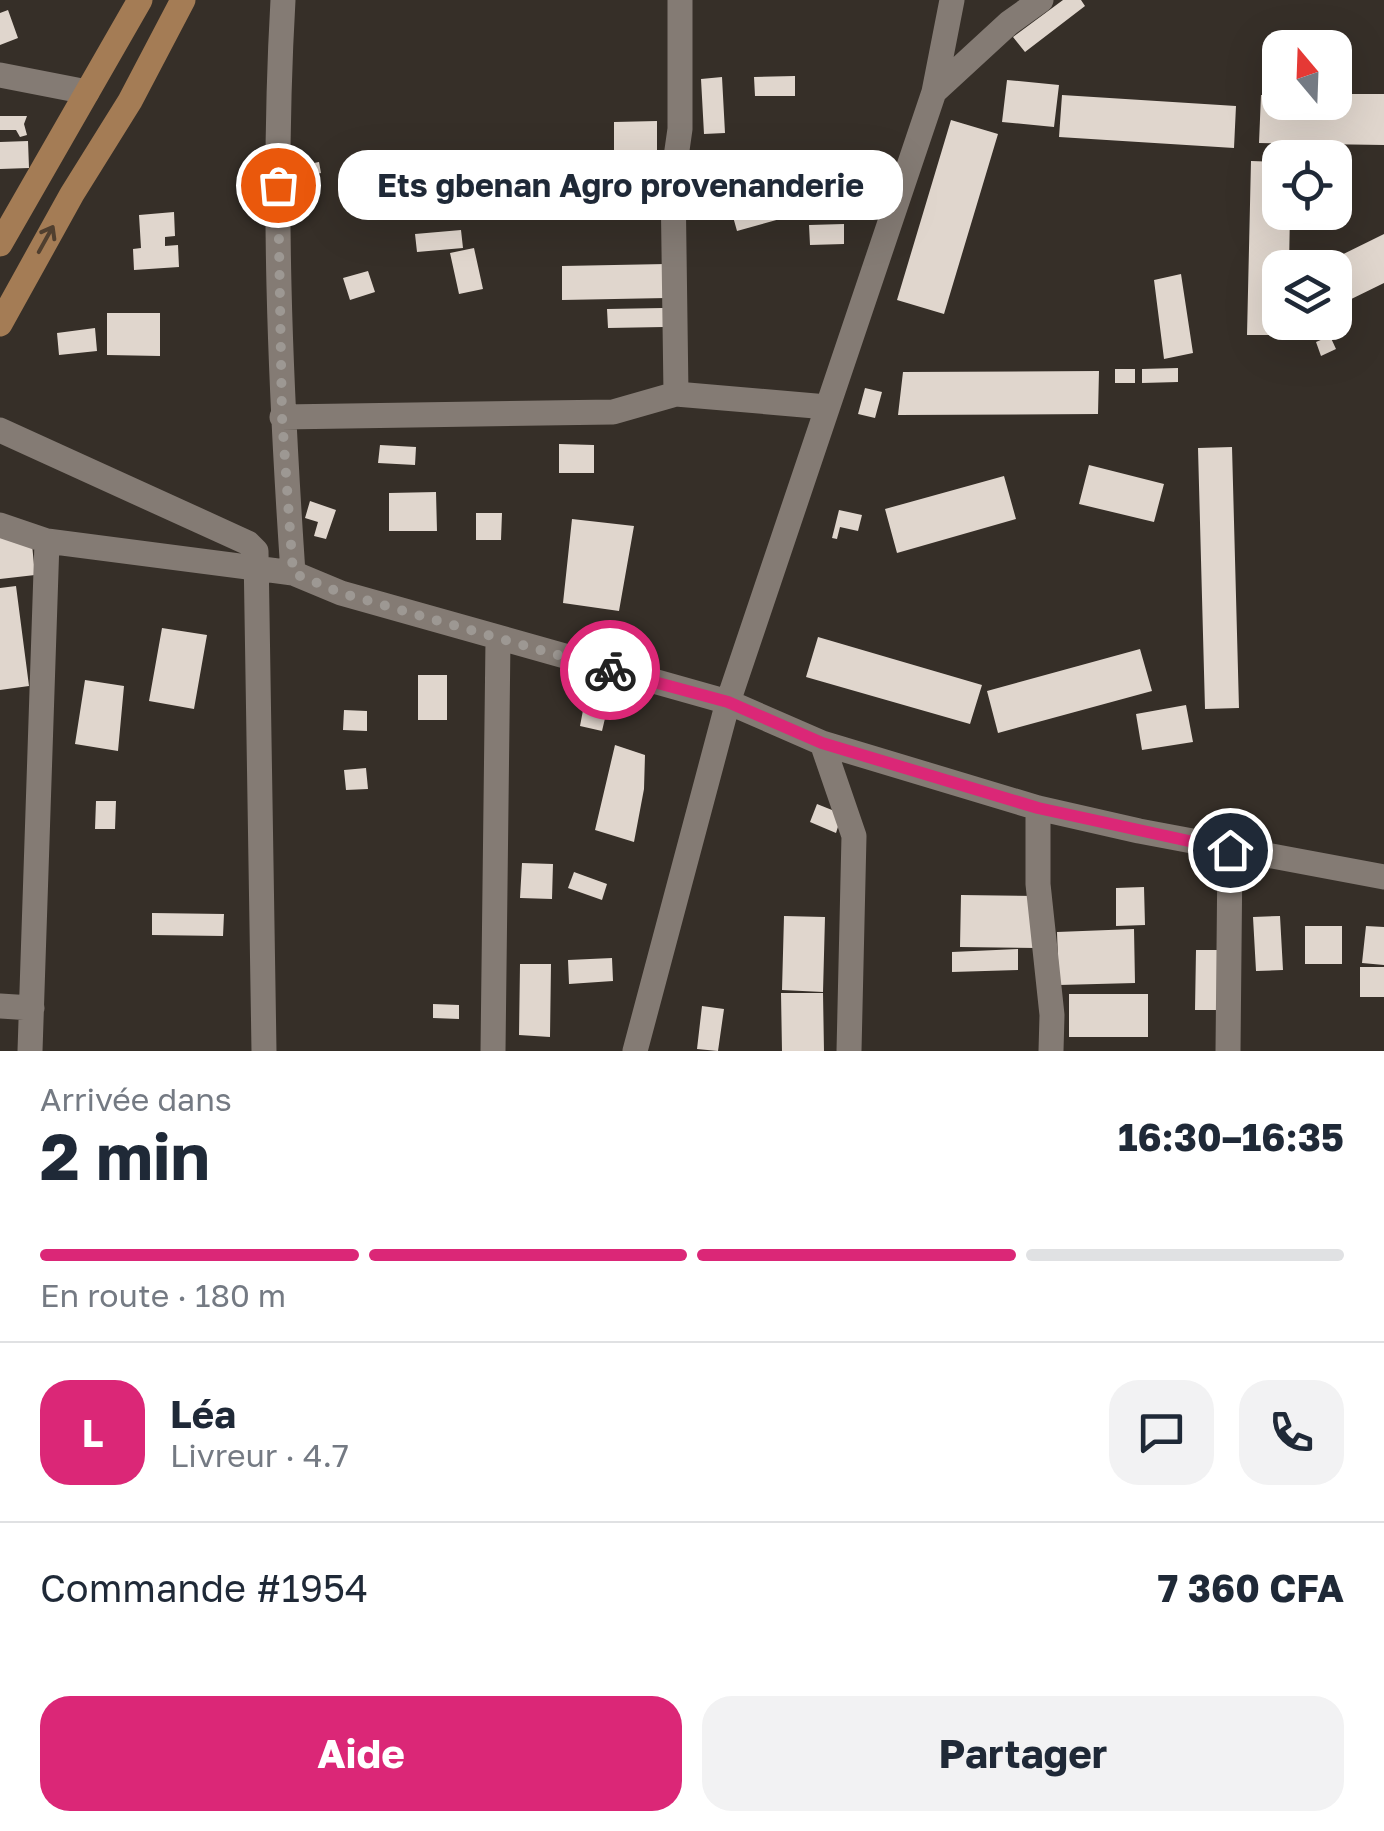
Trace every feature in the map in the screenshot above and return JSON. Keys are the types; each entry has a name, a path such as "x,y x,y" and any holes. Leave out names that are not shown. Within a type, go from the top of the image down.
{"main road":[{"path":"0,244 140,0"},
{"path":"0,324 72,194 130,101 183,0"}],"street":[{"path":"283,0 276,108 282,417 293,573"},
{"path":"676,394 673,178 680,129 680,0"},
{"path":"638,1049 728,702 934,92 952,0"},
{"path":"934,92 1040,0"},
{"path":"0,74 87,92"},
{"path":"282,417 613,412 676,394 828,407"},
{"path":"0,430 248,543 256,551 264,1051"},
{"path":"0,525 47,542 293,573 341,593 728,702 822,743 1038,808 1230,850 1384,877"},
{"path":"30,1051 47,542"},
{"path":"492,1051 498,639"},
{"path":"822,743 854,836 848,1051"},
{"path":"1038,808 1040,919 1051,1002 1050,1051"},
{"path":"1228,1051 1230,850"},
{"path":"0,1006 32,1008"}],"building":[{"path":"1063,0 1081,0 1085,6 1025,52 1013,37"},
{"path":"8,10 18,38 0,45 0,13"},
{"path":"795,76 795,96 755,96 754,77"},
{"path":"722,77 725,133 704,134 701,79"},
{"path":"1007,80 1059,85 1054,127 1002,122"},
{"path":"1352,94 1384,94 1384,145 1352,144 1352,140 1259,143 1261,95 1262,120 1352,120"},
{"path":"1062,95 1236,106 1234,148 1059,137"},
{"path":"0,116 27,116 27,135 20,137 16,130 0,130"},
{"path":"951,120 998,134 944,314 897,300"},
{"path":"657,121 657,169 614,169 614,122"},
{"path":"28,141 29,168 0,169 0,142"},
{"path":"848,154 859,197 737,231 725,188"},
{"path":"1251,161 1262,161 1262,230 1290,230 1289,250 1262,250 1262,335 1247,335"},
{"path":"319,162 321,173 301,178 299,166"},
{"path":"664,178 664,212 561,214 560,180"},
{"path":"174,212 175,236 165,237 165,246 178,245 179,267 134,270 133,249 141,248 139,215"},
{"path":"844,224 844,244 810,245 809,225"},
{"path":"461,230 463,248 417,252 415,234"},
{"path":"1384,234 1384,283 1352,299 1352,250"},
{"path":"474,248 483,289 459,294 450,253"},
{"path":"666,264 667,298 562,300 562,266"},
{"path":"368,271 375,292 350,300 343,278"},
{"path":"1181,274 1193,353 1164,359 1154,280"},
{"path":"663,308 664,327 608,328 607,309"},
{"path":"107,313 160,313 160,356 107,355"},
{"path":"95,328 97,351 59,355 57,333"},
{"path":"1332,340 1336,349 1321,356 1316,342"},
{"path":"1178,368 1178,382 1142,383 1142,369"},
{"path":"1115,369 1135,369 1135,383 1115,383"},
{"path":"1099,371 1098,414 898,415 903,372"},
{"path":"865,388 882,392 875,418 858,414"},
{"path":"559,444 594,445 594,473 559,473"},
{"path":"380,445 416,447 415,465 378,463"},
{"path":"1232,447 1239,708 1205,709 1198,448"},
{"path":"1089,465 1164,484 1154,522 1079,504"},
{"path":"1004,476 1016,519 897,553 885,509"},
{"path":"436,492 437,531 389,531 389,493"},
{"path":"310,501 336,510 326,539 314,536 318,522 305,518"},
{"path":"839,510 862,515 858,531 840,527 837,539 832,538"},
{"path":"476,513 502,513 501,540 476,540"},
{"path":"572,519 634,526 619,611 563,603"},
{"path":"31,534 35,575 0,579 0,537"},
{"path":"16,586 29,686 0,690 0,588"},
{"path":"162,628 207,635 194,709 149,701"},
{"path":"818,637 982,685 970,724 806,677"},
{"path":"1140,649 1152,691 998,733 987,691"},
{"path":"418,675 447,675 447,720 418,720"},
{"path":"85,680 124,686 118,751 75,744"},
{"path":"584,705 607,710 602,731 580,726"},
{"path":"1186,705 1193,742 1142,750 1136,714"},
{"path":"344,710 367,711 367,731 343,730"},
{"path":"615,745 645,755 644,789 634,842 595,830"},
{"path":"366,768 368,789 346,790 344,770"},
{"path":"96,801 116,801 115,829 95,829"},
{"path":"817,804 842,814 836,833 810,822"},
{"path":"522,863 553,864 552,899 520,898"},
{"path":"574,872 607,884 602,900 568,888"},
{"path":"1144,887 1145,925 1116,926 1116,888"},
{"path":"961,895 1037,896 1037,948 960,947"},
{"path":"152,913 224,914 223,936 152,935"},
{"path":"784,916 825,917 823,992 782,990"},
{"path":"1280,916 1283,970 1256,971 1253,917"},
{"path":"1305,926 1342,926 1342,964 1305,964"},
{"path":"1366,926 1384,927 1384,965 1362,963"},
{"path":"1134,929 1135,983 1059,985 1057,932"},
{"path":"1018,949 1018,970 952,972 952,952"},
{"path":"1196,950 1223,950 1221,1010 1195,1010"},
{"path":"612,958 613,981 569,984 568,960"},
{"path":"520,964 551,964 550,1037 519,1035"},
{"path":"1360,967 1384,967 1384,997 1360,997"},
{"path":"781,993 823,993 824,1051 782,1051"},
{"path":"1069,994 1148,994 1148,1037 1069,1037"},
{"path":"433,1004 459,1005 459,1019 433,1018"},
{"path":"702,1006 724,1009 718,1051 697,1049"}],"way so far":[{"path":"278,185 282,417 293,573 341,593 610,670"}],"place":[{"name":"Ets gbenan Agro provenanderie","path":"278,185"}],"route":[{"path":"610,670 728,702 822,743 1038,808 1230,850"}]}
